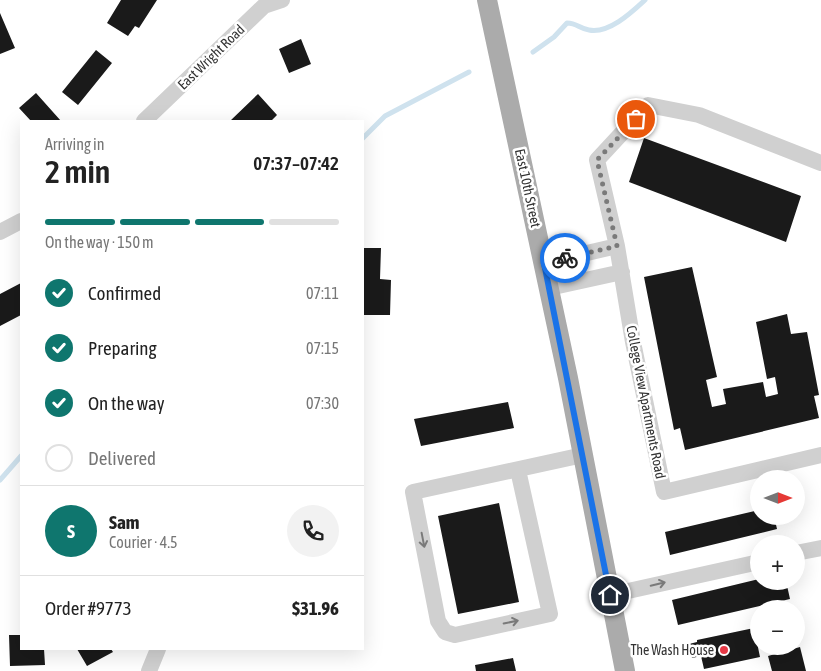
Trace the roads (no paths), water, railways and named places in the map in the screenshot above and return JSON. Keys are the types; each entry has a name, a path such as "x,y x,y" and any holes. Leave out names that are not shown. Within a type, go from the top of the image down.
{"main road":[{"name":"East 10th Street","path":"487,0 544,263 625,671"}],"street":[{"name":"East Wright Road","path":"145,120 261,3 282,0"},
{"name":"College View Apartments Road","path":"821,163 698,115 648,105 597,160 617,246 633,342 664,492 821,455"},
{"path":"0,232 20,222"},
{"path":"544,263 617,246"},
{"path":"549,288 622,272"},
{"path":"518,470 550,614 455,635 445,632 438,621 413,492 583,455"},
{"path":"805,551 821,548"},
{"path":"610,595 750,564"},
{"path":"149,671 158,650"}],"waterway":[{"path":"533,52 554,37 567,23 589,30 604,29 620,21 645,0"},
{"path":"364,137 385,116 469,72"},
{"path":"0,480 20,457"}],"place":[{"name":"The Wash House","path":"724,650"}]}
